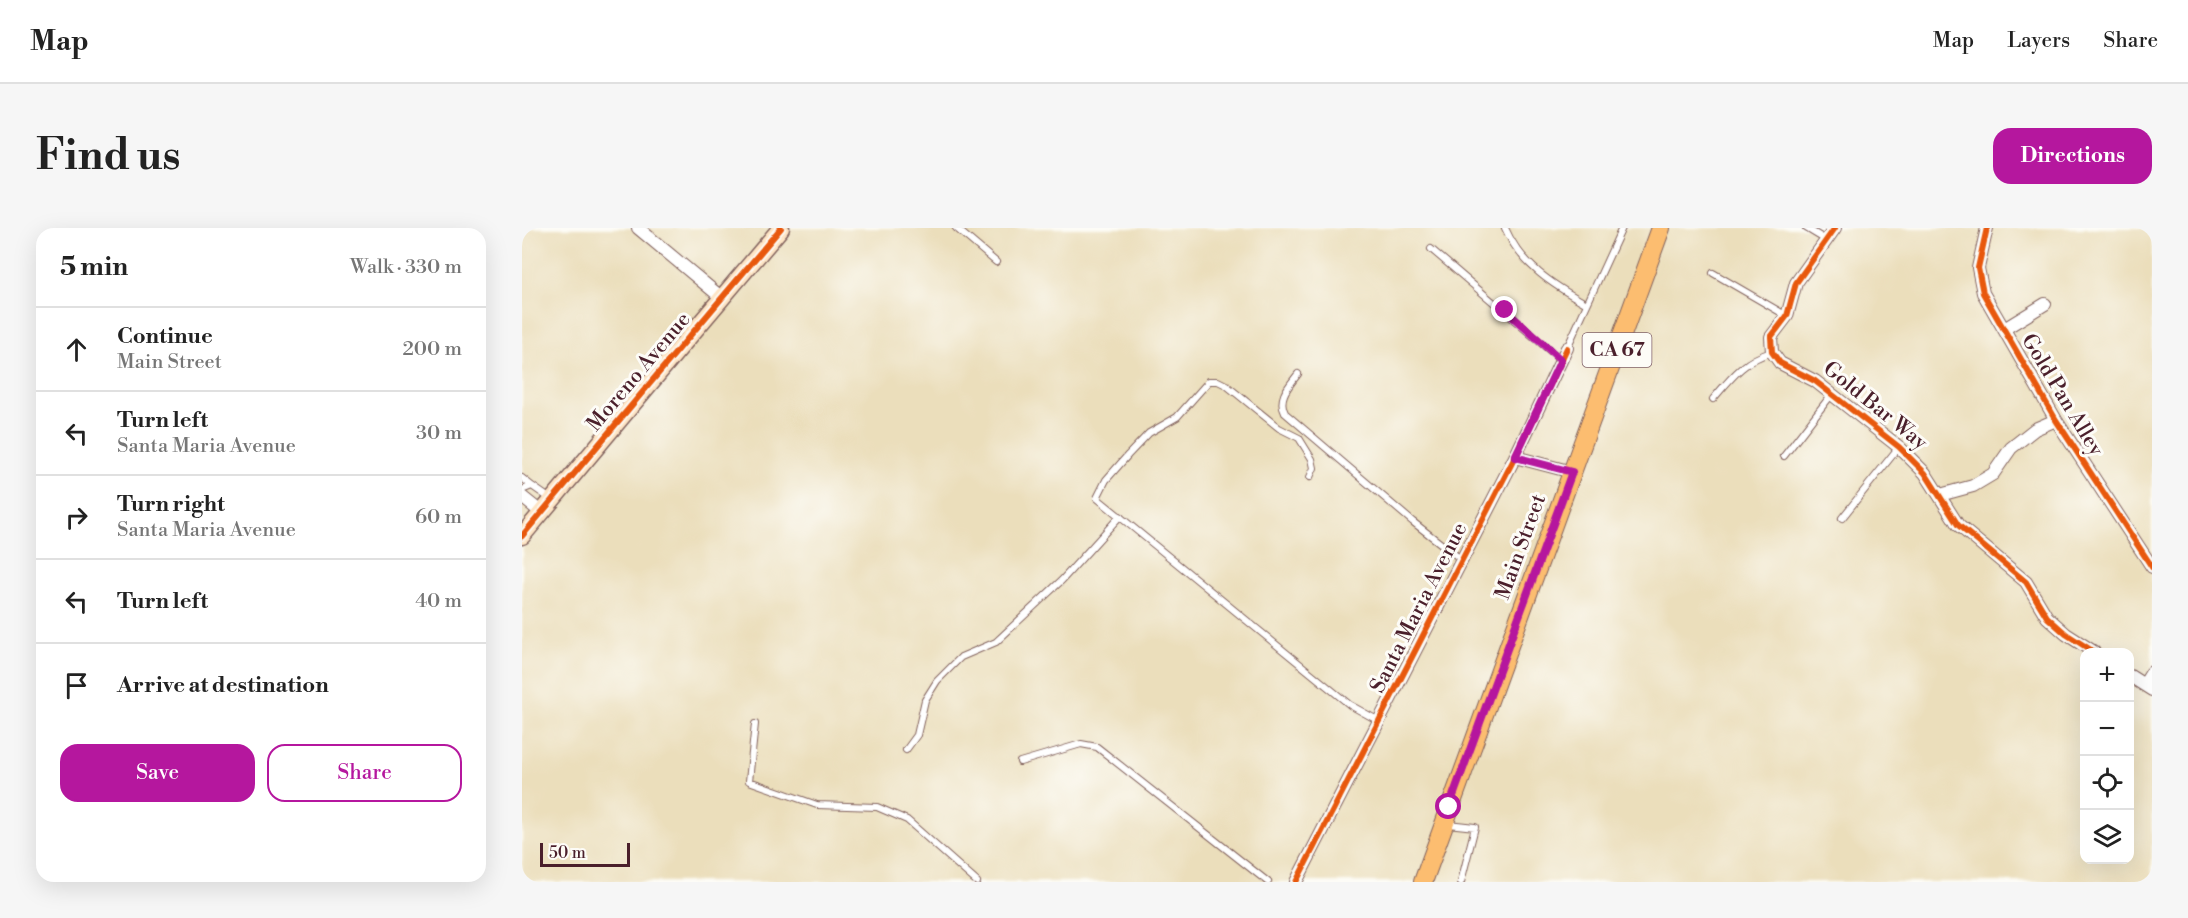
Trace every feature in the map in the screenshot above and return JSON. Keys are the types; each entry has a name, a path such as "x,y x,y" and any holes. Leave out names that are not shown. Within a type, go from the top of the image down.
{"main road":[{"name":"Main Street","path":"1424,882 1661,228"}],"street":[{"path":"638,228 722,298"},
{"name":"Moreno Avenue","path":"522,537 636,402 673,353 781,228"},
{"path":"1772,352 1771,337 1787,316 1796,283 1835,228"},
{"name":"Gold Pan Alley","path":"1987,228 1978,268 1983,293 2056,420 2152,567"},
{"name":"Gold Pan Alley","path":"2004,329 2045,304"},
{"name":"Santa Maria Avenue","path":"1296,882 1515,457 1567,348"},
{"name":"Gold Bar Way","path":"1772,352 1780,363 1795,369 1832,394 1899,447 1925,473 1958,525 2026,582 2047,616 2066,634 2088,648"},
{"path":"1940,495 1973,486 1993,474 2012,448 2035,429 2056,420"},
{"path":"1515,457 1572,472"},
{"path":"522,497 547,507"},
{"path":"2134,678 2148,687 2152,672"}],"lane":[{"path":"956,228 996,262"},
{"path":"1506,228 1514,247 1537,272 1587,304"},
{"name":"Santa Maria Avenue","path":"1567,348 1622,228"},
{"path":"1806,228 1826,240"},
{"path":"1431,249 1561,360"},
{"path":"1713,273 1787,316"},
{"path":"1713,399 1741,367 1755,357 1772,352"},
{"path":"1298,374 1281,402 1285,413 1413,522 1462,560"},
{"path":"1310,477 1314,468 1312,459 1299,438 1280,428 1226,384 1209,381 1177,417 1149,433 1106,480 1098,498 1350,705 1379,721"},
{"path":"1784,456 1832,394"},
{"path":"1842,518 1899,447"},
{"path":"522,478 532,486 547,507"},
{"path":"522,490 532,486"},
{"path":"906,750 917,735 925,700 937,681 961,657 996,642 1062,580 1120,516"},
{"path":"755,724 749,781 817,805 877,807 907,820 977,882"},
{"path":"1020,762 1081,744 1097,747 1268,882"},
{"path":"1444,824 1475,827 1461,882"}],"cycle path":[{"path":"522,536 781,228"},
{"path":"1835,228 1796,283 1787,316 1771,337 1772,352 1780,363 1815,381 1899,447 1925,473 1958,525 2026,582 2047,617 2066,634 2088,648"},
{"path":"1987,228 1978,268 1983,293 2056,420 2152,567"},
{"path":"1296,882 1515,457 1567,348"}],"route":[{"path":"1449,807 1572,472 1515,457 1561,360 1505,310"}]}
